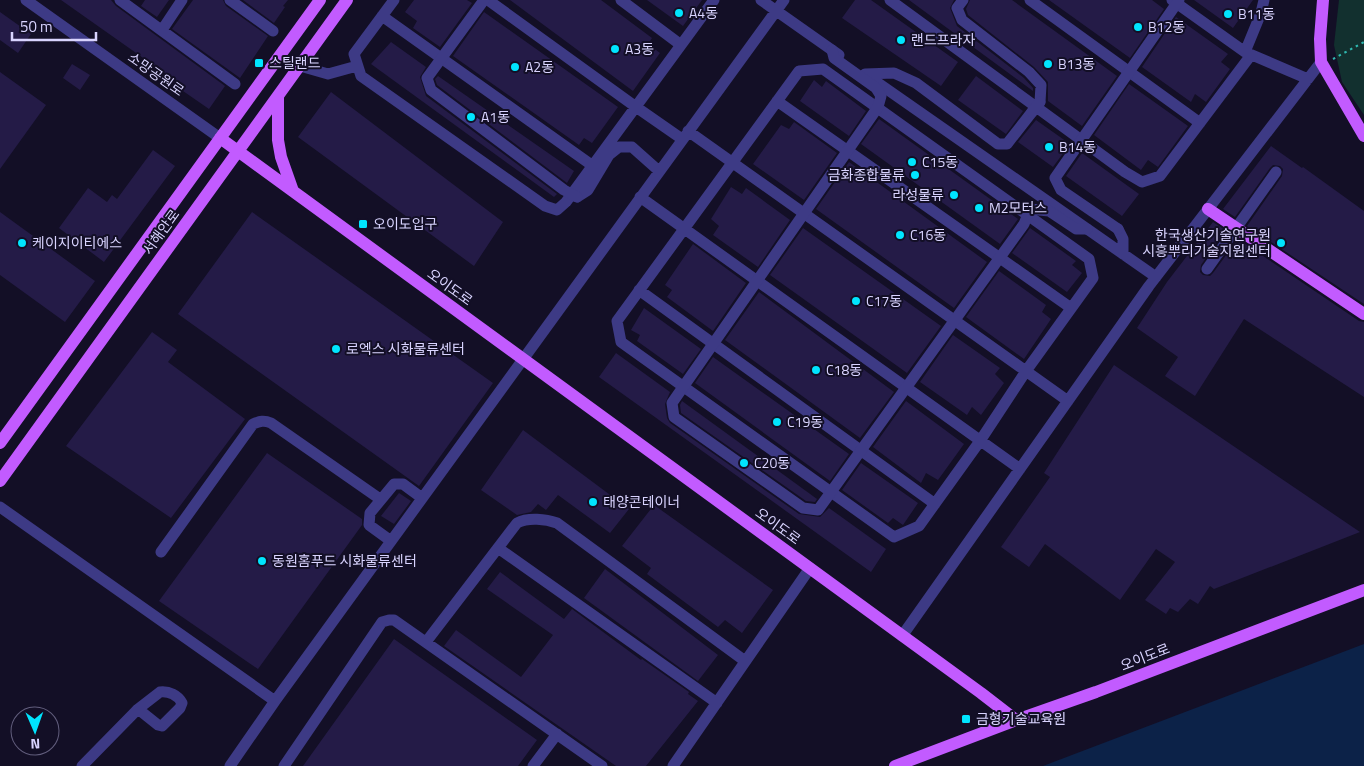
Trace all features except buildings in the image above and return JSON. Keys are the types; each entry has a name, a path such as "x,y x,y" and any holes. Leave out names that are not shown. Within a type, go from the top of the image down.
{"main road":[{"name":"서해안로","path":"0,443 320,0"},
{"name":"서해안로","path":"0,481 347,0"},
{"path":"1323,0 1320,39 1322,64 1364,136"},
{"path":"278,96 278,140 281,157 293,192"},
{"name":"오이도로","path":"220,138 1016,720 1096,692 1364,590"},
{"path":"1208,210 1364,314"},
{"path":"895,766 1016,720"}],"street":[{"name":"소망공원로","path":"26,0 220,138"},
{"path":"120,0 235,84"},
{"path":"162,30 182,0"},
{"path":"230,0 273,31"},
{"path":"394,0 354,54 361,76 545,206 557,210 566,202 593,166 714,0"},
{"path":"484,0 427,78 431,90 563,189 577,197 588,190 609,155 619,147 632,147 659,171"},
{"path":"488,0 636,107 733,163 1068,401"},
{"path":"621,0 682,45"},
{"path":"761,0 1156,277"},
{"path":"230,766 275,701 784,0"},
{"path":"890,0 1125,172 1142,182 1160,176 1248,54 1264,0"},
{"path":"865,74 894,73 916,83 998,144 1007,144 1040,102 1041,85 1029,72 962,20 957,8 963,0"},
{"path":"1030,0 1200,123"},
{"path":"1172,0 1248,54 1308,79"},
{"path":"1123,254 1123,239 1118,230 1061,190 1055,178 1179,0"},
{"path":"382,16 593,166"},
{"path":"832,50 834,58 876,88 881,96 878,107 672,403 674,417 802,508 818,510 1024,224 1030,209 1049,211 1076,229 1087,229"},
{"path":"902,636 1156,277 1308,79 1322,64"},
{"path":"300,66 328,74 357,66"},
{"path":"823,69 1089,259 1093,278 1026,372 980,441 918,526 894,537 621,342 617,321 777,101 799,71 823,69"},
{"path":"777,101 1071,308"},
{"path":"1207,269 1276,172"},
{"path":"640,197 1020,470"},
{"path":"639,290 935,504"},
{"path":"161,552 253,424 259,422 266,421 271,423 380,499"},
{"path":"391,541 369,525 370,513 380,499 391,487 399,484 403,484 422,498"},
{"path":"0,507 275,701"},
{"path":"426,642 520,522 539,520 557,523 745,662"},
{"path":"498,548 717,703"},
{"path":"673,766 810,568"},
{"path":"284,766 382,622 389,620 394,620 602,766"},
{"path":"87,764 138,709"},
{"path":"533,766 557,734"}],"path":[{"path":"1322,64 1364,42"}],"green space":[{"path":"1339,0 1364,0 1364,115 1342,82 1334,45"}],"water":[{"path":"1364,644 1364,766 1043,766"}],"place":[{"name":"A4동","path":"679,13"},
{"name":"B11동","path":"1228,14"},
{"name":"B12동","path":"1138,27"},
{"name":"랜드프라자","path":"901,40"},
{"name":"A3동","path":"615,49"},
{"name":"스틸랜드","path":"259,63"},
{"name":"B13동","path":"1048,64"},
{"name":"A2동","path":"515,67"},
{"name":"A1동","path":"471,117"},
{"name":"B14동","path":"1049,147"},
{"name":"C15동","path":"912,162"},
{"name":"금화종합물류","path":"915,175"},
{"name":"라성물류","path":"954,195"},
{"name":"M2모터스","path":"979,208"},
{"name":"오이도입구","path":"363,224"},
{"name":"C16동","path":"900,235"},
{"name":"케이지이티에스","path":"22,243"},
{"name":"한국생산기술연구원 시흥뿌리기술지원센터","path":"1281,243"},
{"name":"C17동","path":"856,301"},
{"name":"로엑스 시화물류센터","path":"336,349"},
{"name":"C18동","path":"816,370"},
{"name":"C19동","path":"777,422"},
{"name":"C20동","path":"744,463"},
{"name":"태양콘테이너","path":"593,502"},
{"name":"동원홈푸드 시화물류센터","path":"262,561"},
{"name":"금형기술교육원","path":"966,719"}]}
